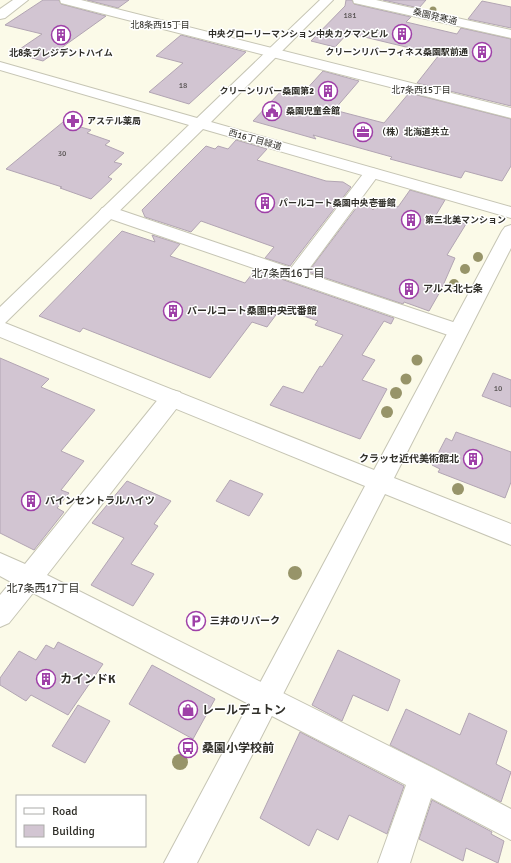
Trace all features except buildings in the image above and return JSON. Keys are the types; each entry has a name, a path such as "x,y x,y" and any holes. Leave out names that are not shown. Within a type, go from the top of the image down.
{"street":[{"path":"0,15 22,0"},
{"path":"66,0 511,113"},
{"path":"0,318 327,0"},
{"name":"桑園発寒通","path":"359,0 511,34"},
{"name":"西16丁目緑道","path":"0,66 511,213"},
{"path":"295,275 372,173"},
{"path":"108,212 458,331"},
{"path":"180,863 511,231"},
{"path":"0,329 511,535"},
{"path":"0,615 172,398"},
{"path":"0,564 424,778 511,825"},
{"path":"394,863 424,778"}],"place":[{"name":"中央グローリーマンション中央カクマンビル","path":"402,34"},
{"name":"北8条プレジデントハイム","path":"61,35"},
{"name":"クリーンリバーフィネス桑園駅前通","path":"482,52"},
{"name":"クリーンリバー桑園第2","path":"328,91"},
{"name":"桑園児童会館","path":"272,111"},
{"name":"アステル薬局","path":"73,121"},
{"name":"（株）北海道共立","path":"363,132"},
{"name":"パールコート桑園中央壱番館","path":"265,203"},
{"name":"第三北美マンション","path":"411,220"},
{"name":"アルス北七条","path":"409,289"},
{"name":"パールコート桑園中央弐番館","path":"173,311"},
{"name":"クラッセ近代美術館北","path":"473,459"},
{"name":"パインセントラルハイツ","path":"31,501"},
{"name":"三井のリパーク","path":"196,621"},
{"name":"カインドK","path":"46,679"},
{"name":"レールデュトン","path":"188,710"},
{"name":"桑園小学校前","path":"188,748"}],"district":[{"name":"北8条西15丁目","path":"160,25"},
{"name":"北7条西15丁目","path":"421,90"},
{"name":"北7条西16丁目","path":"288,273"},
{"name":"北7条西17丁目","path":"43,588"}]}
